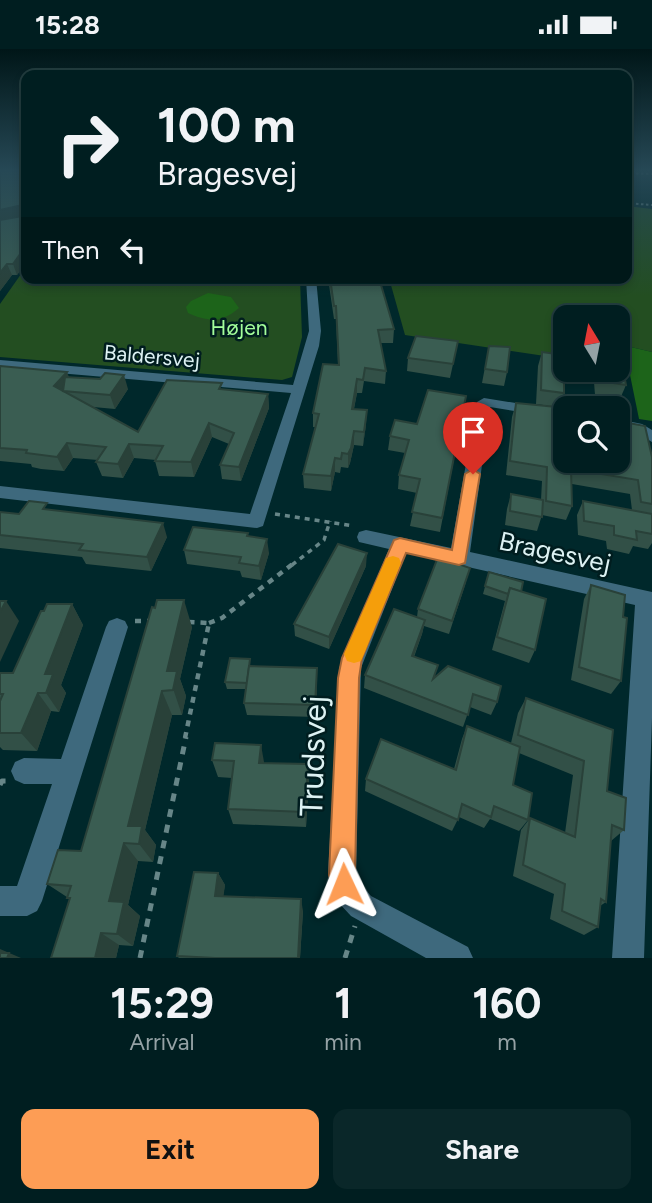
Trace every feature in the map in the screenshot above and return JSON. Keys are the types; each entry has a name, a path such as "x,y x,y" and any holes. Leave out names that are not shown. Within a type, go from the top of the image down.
{"street":[{"path":"0,492 257,521 315,337 311,284"},
{"name":"Baldersvej","path":"0,364 300,390"},
{"path":"459,559 485,402 553,413"},
{"path":"630,426 637,427 652,437"},
{"name":"Bragesvej","path":"366,537 649,599"},
{"name":"Trudsvej","path":"400,545 352,658 348,678 342,875 348,892 361,906 457,958"},
{"path":"628,958 649,599"},
{"path":"0,901 27,901 117,628"},
{"path":"24,771 70,772"}],"path":[{"path":"257,521 275,514 330,521 363,527 366,537"},
{"path":"183,622 209,623 222,618 324,540 330,521"},
{"path":"117,628 131,621 157,621"},
{"path":"140,958 209,623"},
{"path":"345,958 361,906"}],"green space":[{"path":"632,211 652,211 652,352 630,347 630,305 553,305 553,357 405,335 391,284 632,284"},
{"name":"Højen","path":"21,274 21,284 300,284 302,337 292,377 282,380 0,357 0,304"},
{"path":"208,293 231,297 239,308 221,319 202,318 188,313 186,307 191,301"},
{"path":"630,347 652,352 652,421 639,419 630,375"}],"building":[{"path":"21,216 21,253 13,264 7,264 0,273 0,220"},
{"path":"331,284 381,284 394,329 378,330 386,371 365,368 363,380 357,379 352,409 367,410 364,432 354,431 348,454 342,453 341,459 335,458 331,476 303,474 319,414 313,413 323,364 339,365"},
{"path":"416,336 458,341 453,364 408,358"},
{"path":"489,346 510,347 507,372 485,369"},
{"path":"542,352 553,354 553,382 564,382 564,393 541,390"},
{"path":"0,366 67,372 54,386 138,432 167,380 222,383 219,389 268,394 239,467 220,465 234,433 209,423 191,462 155,461 163,446 129,444 118,464 96,462 106,447 67,443 57,457 26,453 27,450 0,448"},
{"path":"105,373 124,375 110,395 63,391 65,377 100,379"},
{"path":"428,390 466,396 442,518 412,512 420,479 399,475 409,440 390,436 395,420 417,424"},
{"path":"516,403 553,407 553,473 571,473 572,506 546,501 547,467 510,461"},
{"path":"630,423 645,426 652,457 652,504 641,502 638,480 595,473 630,473"},
{"path":"511,494 543,500 542,517 510,511"},
{"path":"29,501 47,503 43,509 163,523 147,557 79,550 83,544 0,535 0,512 19,514"},
{"path":"583,501 652,514 652,534 636,531 637,540 614,535 614,526 584,521"},
{"path":"193,527 248,533 247,536 267,539 259,566 239,563 241,557 184,550"},
{"path":"338,544 367,553 329,637 294,624"},
{"path":"438,557 470,568 452,621 418,609"},
{"path":"489,572 523,582 521,592 510,588 508,594 485,586"},
{"path":"591,585 625,595 623,617 627,618 621,681 579,667"},
{"path":"510,588 546,599 535,650 497,637"},
{"path":"157,600 184,600 167,671 177,671 173,690 162,691 128,826 142,826 139,844 124,843 109,901 124,902 117,934 101,933 95,958 51,958 70,898 67,898 71,886 47,884 58,850 81,851 152,607 155,608"},
{"path":"0,601 6,601 0,612"},
{"path":"47,604 72,604 45,674 53,674 46,693 38,693 21,733 0,733 0,701 3,694 0,694 0,673 13,673 41,611 44,611"},
{"path":"394,609 425,620 412,656 438,665 433,679 448,666 501,686 497,702 473,694 468,715 365,675"},
{"path":"230,658 250,659 247,683 225,682"},
{"path":"249,666 317,668 315,705 244,703"},
{"path":"526,698 613,730 607,791 626,798 624,830 612,825 606,902 601,899 598,927 562,911 565,884 523,865 530,818 575,837 584,761 518,735"},
{"path":"467,726 520,747 513,785 532,793 528,820 494,806 491,817 462,804 458,820 366,779 381,739 456,770"},
{"path":"215,743 261,745 259,763 308,764 305,812 228,809 234,761 212,760"},
{"path":"194,872 218,873 215,896 301,899 298,958 177,956"},
{"path":"0,953 9,953 7,958 0,958"}],"slow traffic":[{"path":"354,654 393,563"}],"route":[{"path":"344,884 342,875 348,678 352,658 400,545 459,559 473,474"}]}
